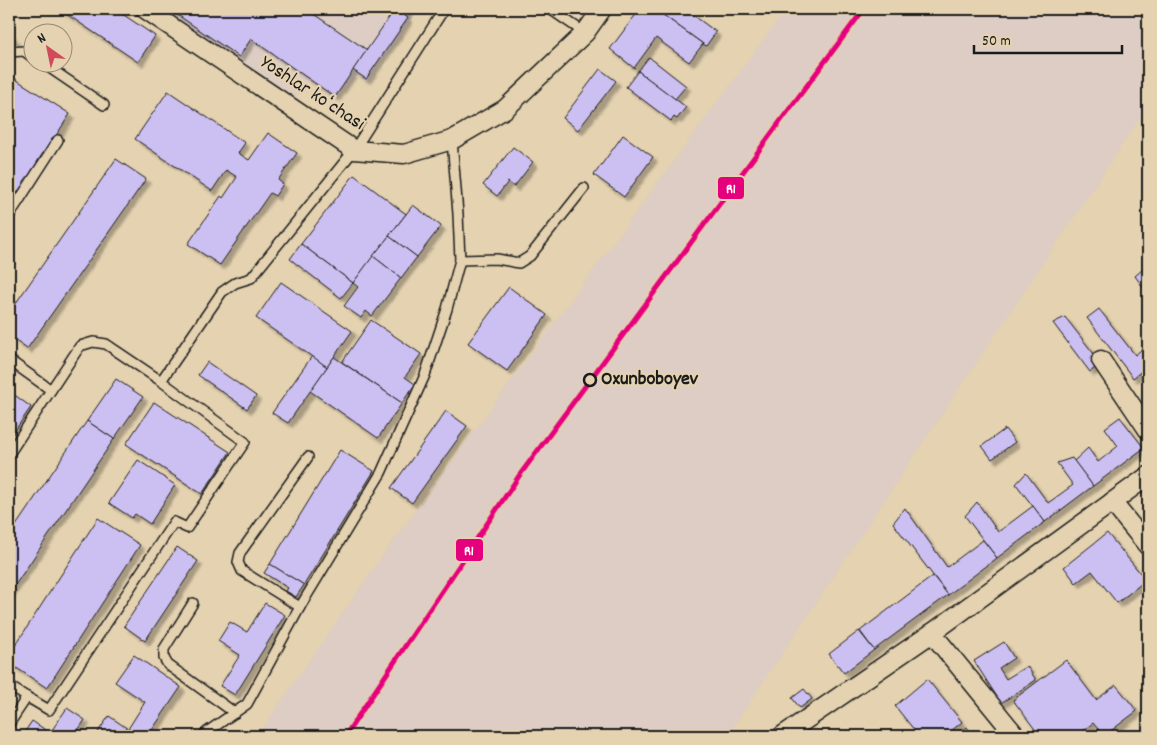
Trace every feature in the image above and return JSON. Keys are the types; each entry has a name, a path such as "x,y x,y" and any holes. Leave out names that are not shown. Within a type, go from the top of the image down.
{"street":[{"name":"Yoshlar koʻchasi","path":"145,9 354,150 404,154 452,140 505,109 585,33 602,9"},
{"path":"1101,360 1148,430"},
{"path":"782,736 932,633 1148,476"},
{"path":"1112,502 1148,546"},
{"path":"932,633 1016,736"}],"lane":[{"path":"161,381 222,292 235,284 251,278 354,150 444,9"},
{"path":"550,9 585,33"},
{"path":"9,52 22,51"},
{"path":"56,72 104,105"},
{"path":"9,216 58,140"},
{"path":"203,736 247,704 300,607 381,473 425,375 447,309 460,260 452,140"},
{"path":"460,260 497,259 519,263 530,256 584,188"},
{"path":"9,454 80,346 93,342 106,344 246,442 187,528 174,522 49,710 9,686"},
{"path":"9,360 50,390"},
{"path":"300,607 242,571 238,562 240,553 308,457"},
{"path":"193,603 164,649 164,658 168,665 235,713"},
{"path":"9,724 27,697"}],"shaded area":[{"path":"162,9 418,9 368,82 356,75 335,100 307,80 296,97"},
{"path":"786,9 1148,9 1148,106 727,736 257,736 385,552"}],"building":[{"path":"59,9 115,9 155,36 138,62"},
{"path":"169,9 306,9 367,50 335,97 251,39 239,57"},
{"path":"395,9 410,9 405,16"},
{"path":"395,9 408,18 366,79 353,70"},
{"path":"640,9 655,9 703,44 689,62 656,38 634,68 610,49"},
{"path":"655,9 685,9 716,32 706,46"},
{"path":"9,31 15,40 9,45"},
{"path":"649,57 686,86 675,99 638,71"},
{"path":"600,69 616,81 578,130 563,118"},
{"path":"638,71 686,107 677,119 674,117 671,121 626,87"},
{"path":"9,75 70,114 9,208"},
{"path":"168,91 245,143 238,153 249,160 268,133 297,153 278,180 283,184 275,196 270,193 220,265 188,244 221,196 223,198 237,177 226,170 212,191 135,139"},
{"path":"623,135 653,157 624,197 594,175"},
{"path":"513,147 533,162 514,187 508,182 497,196 483,185"},
{"path":"116,159 146,179 27,349 9,336 9,313"},
{"path":"354,175 406,214 353,283 301,244"},
{"path":"413,205 441,226 417,257 389,236"},
{"path":"389,236 417,257 401,278 373,256"},
{"path":"301,244 353,283 341,298 290,259"},
{"path":"373,256 401,278 372,316 366,311 361,318 344,306 358,287 353,283"},
{"path":"1148,265 1148,294 1135,276"},
{"path":"281,282 352,331 327,367 256,318"},
{"path":"509,287 547,315 507,371 468,343"},
{"path":"1099,309 1135,355 1148,344 1148,366 1133,378 1087,318"},
{"path":"1065,317 1101,363 1090,372 1053,323"},
{"path":"371,320 421,354 405,377 415,384 402,403 342,362"},
{"path":"312,356 327,367 288,423 272,413"},
{"path":"334,357 402,403 378,438 310,391"},
{"path":"207,362 256,396 247,409 198,375"},
{"path":"116,379 143,397 114,439 87,421"},
{"path":"9,391 31,407 9,439"},
{"path":"154,402 230,452 202,494 126,444"},
{"path":"446,411 467,426 412,503 391,488"},
{"path":"1120,417 1144,448 1093,486 1074,461 1088,448 1098,462 1118,446 1105,428"},
{"path":"87,421 114,439 9,594 9,536"},
{"path":"1005,429 1015,442 992,459 982,446"},
{"path":"340,450 374,471 304,585 270,564"},
{"path":"1072,458 1093,486 1045,522 1016,484 1026,473 1048,503 1073,485 1057,463"},
{"path":"138,460 175,485 150,524 135,514 132,518 109,503"},
{"path":"977,502 998,532 1033,506 1045,522 997,558 965,516"},
{"path":"905,508 947,567 983,540 997,558 948,595 893,523"},
{"path":"98,518 140,545 47,688 9,663 9,655"},
{"path":"1107,533 1146,580 1117,603 1092,571 1076,583 1064,567"},
{"path":"177,547 198,561 145,641 124,626"},
{"path":"270,564 304,585 296,597 286,591 288,588 264,573"},
{"path":"933,576 948,595 874,650 860,631"},
{"path":"265,603 285,615 235,695 220,686 240,655 218,641 230,622 247,632"},
{"path":"859,631 874,650 844,673 829,654"},
{"path":"1004,642 1014,658 999,668 1006,679 1027,666 1036,680 1001,703 974,661"},
{"path":"134,655 181,687 148,736 104,736 98,732 109,716 128,729 145,702 115,682"},
{"path":"1066,660 1096,700 1116,685 1137,711 1104,736 1093,723 1076,736 1040,736 1013,700"},
{"path":"927,679 962,722 945,736 919,736 895,706"},
{"path":"804,689 812,699 800,708 792,698"},
{"path":"67,708 85,720 74,736 55,736 50,733"},
{"path":"32,721 50,733 55,736 22,736"},
{"path":"967,727 974,736 955,736"}],"transit line":[{"name":"R1","path":"345,736 519,476 864,9"}],"place":[{"name":"Oxunboboyev","path":"590,380"}]}
